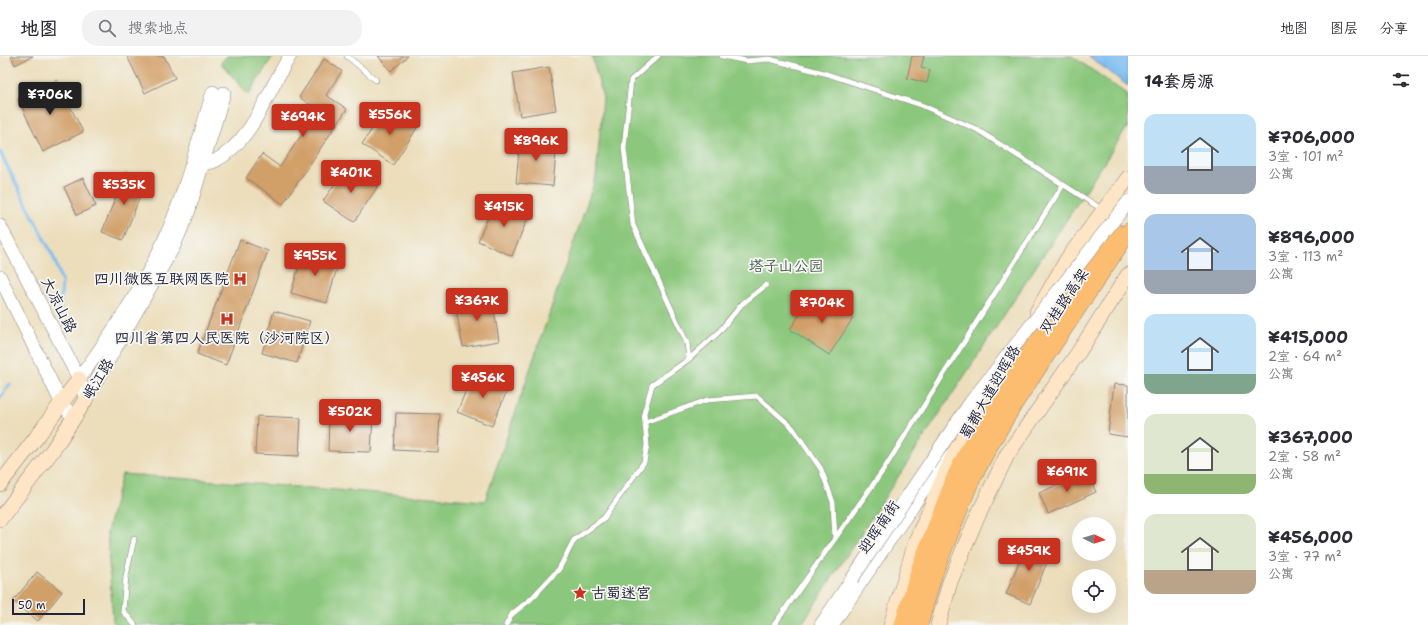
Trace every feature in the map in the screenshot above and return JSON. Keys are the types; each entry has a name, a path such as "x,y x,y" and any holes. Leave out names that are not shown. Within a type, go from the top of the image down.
{"highway":[{"name":"双桂路高架","path":"927,571 956,475 971,445 1019,367 1128,207"},
{"name":"双桂路高架","path":"927,571 989,446 1017,399 1128,232"},
{"path":"903,625 927,571"},
{"path":"919,625 927,571"}],"main road":[{"name":"蜀都大道迎晖路","path":"891,625 916,541 956,450 1068,258 1128,178"},
{"path":"938,625 950,582 974,524 1007,455 1078,353 1128,275"},
{"name":"岷江路","path":"0,484 62,404 79,379"},
{"name":"岷江路","path":"0,519 52,451 86,400"}],"street":[{"path":"197,164 214,162 237,143 250,128 290,56"},
{"name":"岷江路","path":"86,400 174,246 188,213 197,164 218,90"},
{"name":"岷江路","path":"79,379 132,300 161,248 197,164"},
{"path":"821,625 970,403 1128,202"},
{"name":"大凉山路","path":"0,226 79,379 86,400"},
{"path":"0,277 62,404 74,418"},
{"name":"迎晖南街","path":"832,625 938,468 956,450"}],"lane":[{"path":"347,56 376,80"},
{"path":"658,56 632,80 624,148 633,225 687,343 688,359"},
{"path":"722,56 748,61 768,59 824,73 921,105 976,129 1104,211"},
{"path":"774,625 884,469 1063,185"},
{"path":"506,625 512,614 531,599 559,569 574,540 604,518 644,462 646,445 644,413 652,385 688,359 718,333 742,304 766,285"},
{"path":"645,422 707,400 757,396 792,427 821,469 833,502 835,538"},
{"path":"134,539 126,576 123,611 135,625"}],"green space":[{"path":"227,56 273,56 248,95 221,63"},
{"name":"塔子山公园","path":"592,56 1072,56 1128,95 1128,126 801,625 116,625 113,622 107,532 122,474 485,501 596,177 603,98"}],"water":[{"path":"1089,56 1128,56 1128,86"}],"building":[{"path":"11,56 33,56 15,65"},
{"path":"127,56 164,56 175,78 145,93"},
{"path":"378,56 408,56 391,71"},
{"path":"912,56 924,56 921,68 930,70 927,83 907,78"},
{"path":"324,59 342,71 326,95 347,109 283,204 246,178 262,154 280,167 318,110 299,97"},
{"path":"549,67 556,110 520,116 513,73"},
{"path":"57,80 83,132 43,152 18,99"},
{"path":"387,107 417,128 393,165 362,144"},
{"path":"520,139 557,142 553,186 516,183"},
{"path":"348,165 378,186 354,222 323,201"},
{"path":"125,173 146,181 123,240 102,232"},
{"path":"83,178 96,206 77,215 64,187"},
{"path":"495,201 529,215 512,256 478,241"},
{"path":"240,240 268,251 226,365 197,354"},
{"path":"304,250 339,261 327,303 291,293"},
{"path":"815,292 853,318 829,355 790,329"},
{"path":"492,297 499,341 463,347 455,304"},
{"path":"274,311 310,321 297,363 262,353"},
{"path":"474,371 509,386 492,426 457,412"},
{"path":"1114,384 1128,385 1128,437 1108,434"},
{"path":"329,413 373,415 371,452 328,451"},
{"path":"396,413 440,414 438,452 394,450"},
{"path":"257,416 301,418 299,456 255,454"},
{"path":"1087,472 1096,492 1048,514 1039,493"},
{"path":"1028,540 1052,550 1030,604 1006,594"},
{"path":"37,572 62,592 38,621 13,601"}],"waterway":[{"path":"0,152 54,258 62,282 60,310"},
{"path":"0,398 10,384"}],"place":[{"name":"四川微医互联网医院","path":"240,279"},
{"name":"四川省第四人民医院（沙河院区）","path":"227,319"},
{"name":"古蜀迷宫","path":"580,593"}]}
